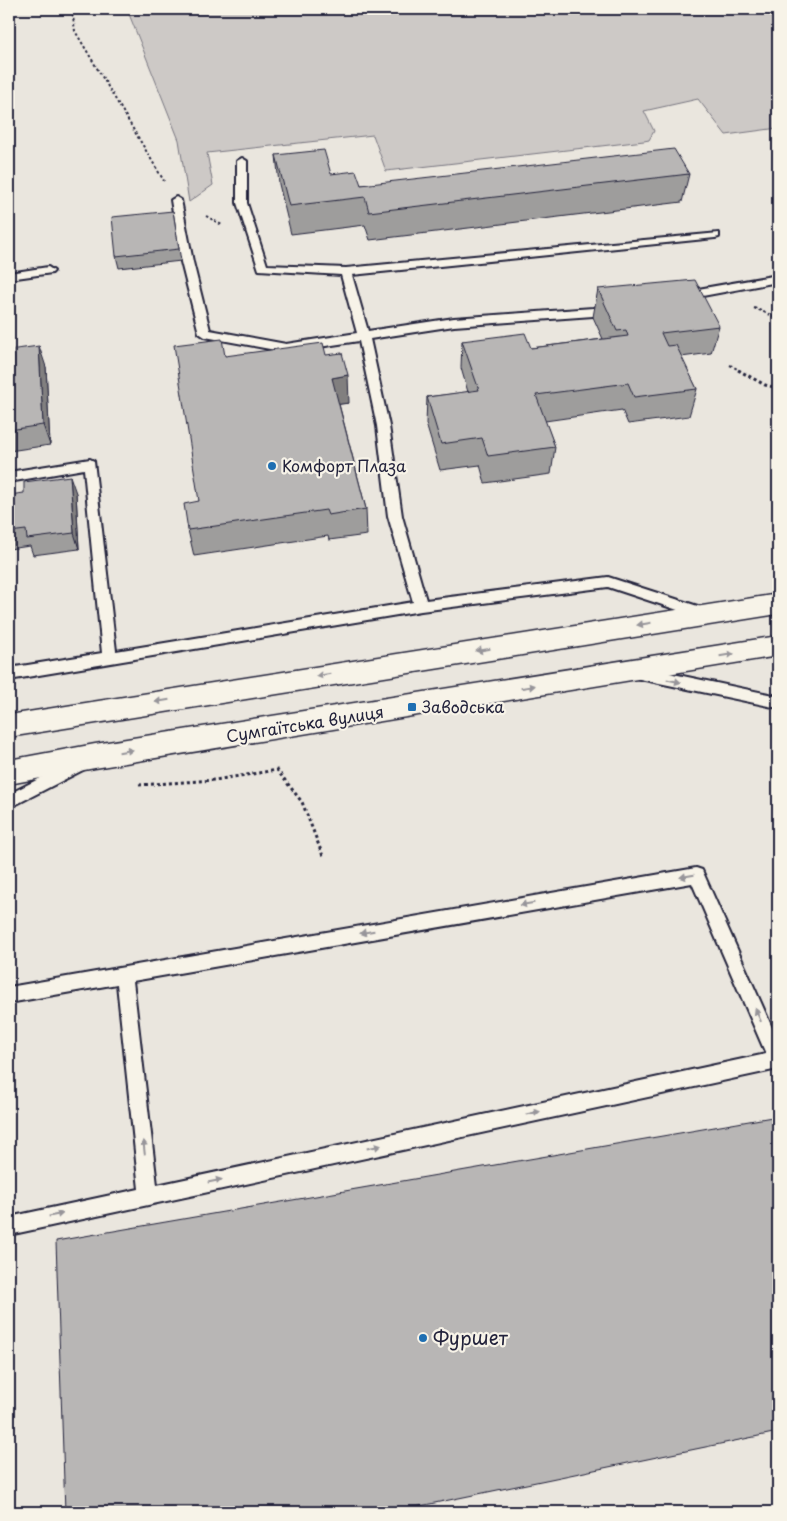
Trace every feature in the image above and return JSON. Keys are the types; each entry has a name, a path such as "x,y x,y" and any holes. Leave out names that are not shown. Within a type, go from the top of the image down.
{"main road":[{"path":"9,726 705,614 778,604"},
{"name":"Сумгаїтська вулиця","path":"9,772 95,756 778,646"}],"lane":[{"path":"242,161 242,204 263,268 346,272 715,235"},
{"path":"176,200 186,262 205,333 286,348 454,322 592,312 630,305"},
{"path":"9,276 48,271"},
{"path":"346,272 364,337 383,426 395,516 421,606"},
{"path":"666,298 778,278"},
{"path":"9,477 90,464 110,658"},
{"path":"9,674 421,606 608,582 705,614"},
{"path":"626,670 778,702"},
{"path":"9,801 95,756"},
{"path":"9,995 696,875 778,1060 9,1226"},
{"path":"124,974 149,1195"}],"path":[{"path":"72,9 75,31 176,200 255,243"},
{"path":"730,365 765,385 778,388"},
{"path":"139,785 214,780 276,770 302,802 323,856"}],"shaded area":[{"path":"127,9 778,9 778,128 726,135 698,99 644,111 654,131 649,140 386,171 373,135 207,153 213,185 189,202 179,140"}],"building":[{"path":"674,149 689,174 369,212 365,197 289,206 276,155 324,150 331,174 356,171 361,185"},
{"path":"173,211 179,249 116,256 112,217"},
{"path":"695,280 719,326 661,333 667,346 676,345 697,389 634,397 628,383 536,395 555,447 488,456 482,438 441,444 427,397 479,390 462,341 525,333 531,348 628,336 626,330 617,331 598,289"},
{"name":"Комфорт Плаза","path":"222,339 225,356 323,343 326,355 342,353 348,375 332,378 366,509 328,515 326,510 188,530 184,504 199,501 174,345"},
{"path":"39,346 43,425 9,430 9,350"},
{"path":"70,476 74,533 27,539 26,530 9,532 9,495 24,493 24,482"},
{"name":"Фуршет","path":"778,1116 778,1432 391,1512 65,1512 56,1241"}],"place":[{"name":"Комфорт Плаза","path":"272,466"},
{"name":"Заводська","path":"412,707"},
{"name":"Фуршет","path":"423,1338"}]}
